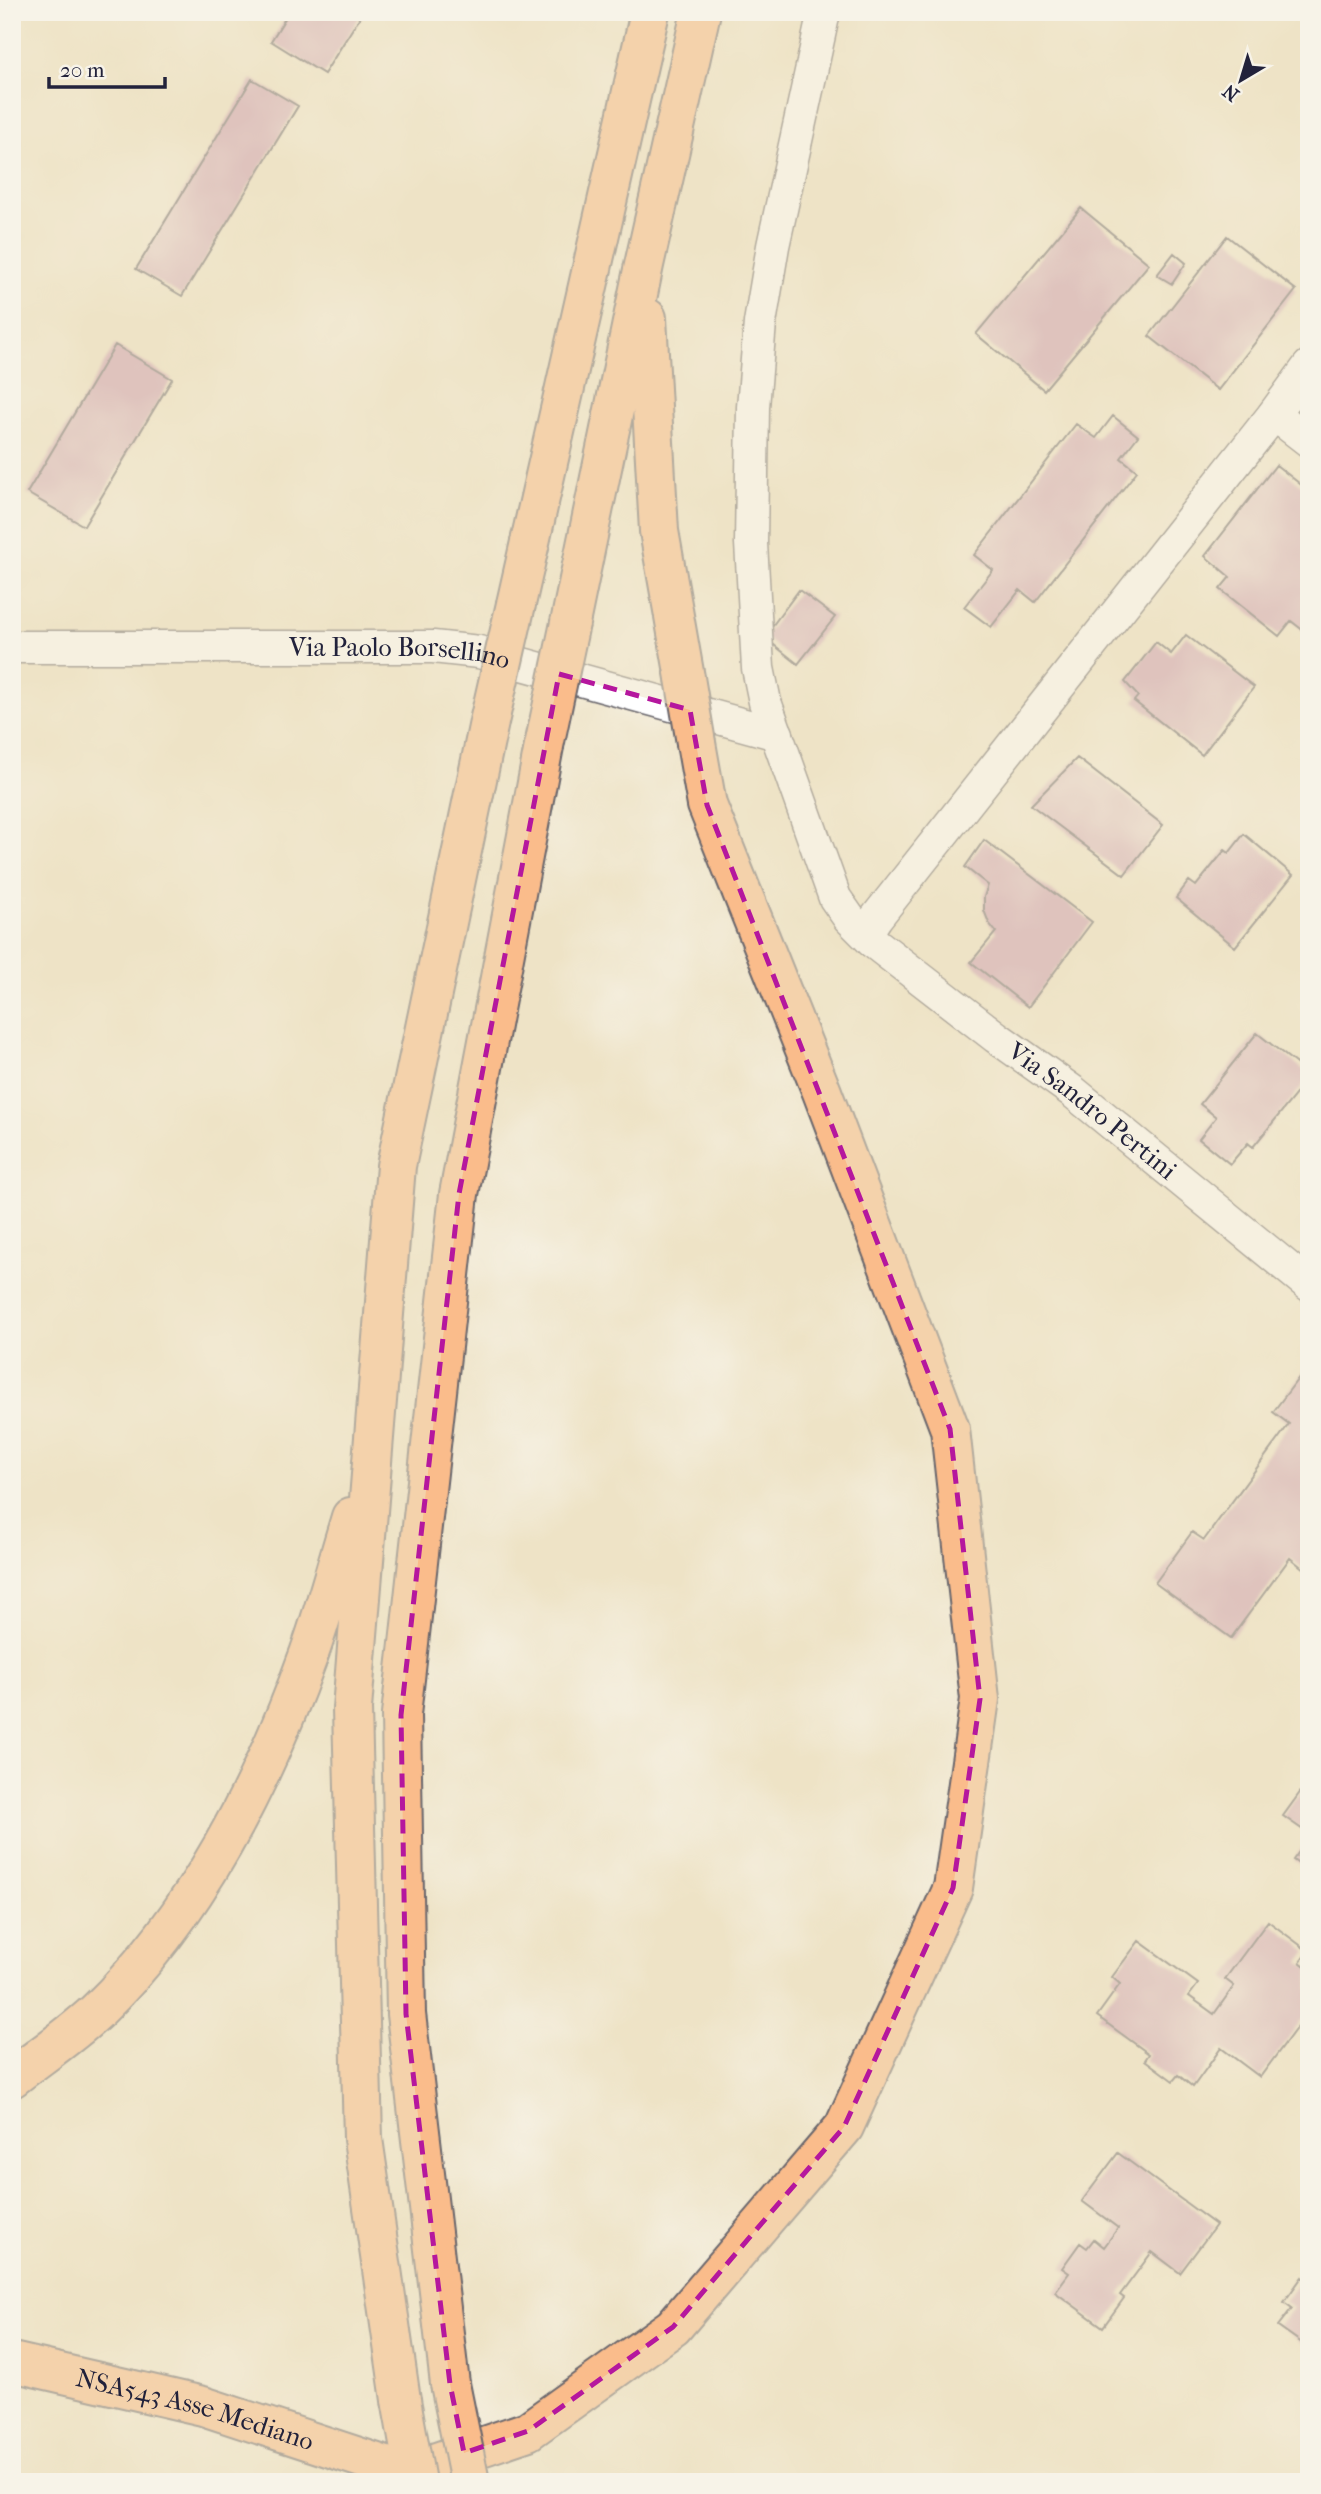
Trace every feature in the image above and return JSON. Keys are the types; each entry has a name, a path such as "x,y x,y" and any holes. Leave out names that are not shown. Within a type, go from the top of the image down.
{"highway":[{"path":"415,2482 363,2140 352,1709 396,1166 489,722 650,12"},
{"path":"470,2482 450,2384 406,2014 401,1715 459,1194 569,623 644,265 701,12"},
{"path":"378,2482 528,2431 673,2328 844,2127 953,1888 980,1699 950,1429 822,1092 707,806 659,531 644,265"},
{"path":"12,2078 95,2012 158,1942 219,1854 260,1775 309,1654 372,1452"},
{"name":"NSA543 Asse Mediano","path":"12,2362 203,2406 383,2465 415,2482"}],"street":[{"name":"Via Sandro Pertini","path":"824,12 773,246 760,323 753,407 751,543 758,668 765,702 835,898 849,918 872,941 996,1037 1072,1091 1309,1285"},
{"path":"872,941 869,929 876,918 1309,366"},
{"path":"1274,414 1309,441"},
{"name":"Via Paolo Borsellino","path":"12,647 433,647 480,652 777,734"}],"highlighted area":[{"path":"559,674 690,710 707,805 950,1429 980,1699 953,1888 844,2127 673,2327 528,2431 464,2453 450,2384 406,2014 401,1715 459,1194"}],"building":[{"path":"289,12 363,12 324,74 271,41"},
{"path":"252,79 298,106 182,296 136,269"},
{"path":"1081,208 1149,264 1044,390 976,334"},
{"path":"1227,236 1296,290 1218,390 1149,336"},
{"path":"1174,253 1186,263 1172,284 1157,275"},
{"path":"115,345 172,379 84,526 27,493"},
{"path":"1113,416 1138,436 1121,458 1137,471 1035,602 1020,590 991,627 964,607 993,570 974,555 1076,424 1096,438"},
{"path":"1276,465 1309,491 1309,507 1305,511 1309,514 1309,635 1291,621 1279,636 1220,589 1230,577 1205,556"},
{"path":"799,590 835,617 798,664 764,637"},
{"path":"1186,635 1254,687 1202,755 1134,701 1138,696 1125,682 1156,642 1171,654"},
{"path":"1077,758 1163,825 1124,875 1031,805"},
{"path":"1244,834 1293,875 1235,947 1176,898 1189,881 1196,886 1225,850 1229,853"},
{"path":"984,840 1092,922 1028,1007 971,962 996,932 984,910 988,885 965,867"},
{"path":"1257,1033 1309,1074 1309,1078 1253,1147 1248,1143 1230,1164 1199,1139 1216,1117 1200,1104"},
{"path":"1309,1364 1309,1573 1290,1558 1231,1638 1155,1583 1192,1532 1204,1540 1289,1424 1273,1412"},
{"path":"1309,1780 1309,1834 1283,1816"},
{"path":"1309,1838 1309,1871 1293,1860"},
{"path":"1268,1921 1308,1951 1300,1962 1309,1969 1309,2011 1260,2077 1221,2048 1193,2087 1178,2075 1173,2081 1145,2060 1149,2054 1097,2016 1120,1984 1112,1977 1139,1941 1198,1984 1189,1996 1214,2014 1234,1986 1225,1979"},
{"path":"1118,2153 1216,2225 1180,2273 1152,2252 1120,2295 1124,2298 1103,2327 1055,2292 1069,2273 1062,2268 1080,2243 1087,2248 1094,2239 1104,2247 1118,2228 1082,2201"},
{"path":"1302,2277 1309,2282 1309,2348 1278,2326 1292,2308 1284,2302"}]}
